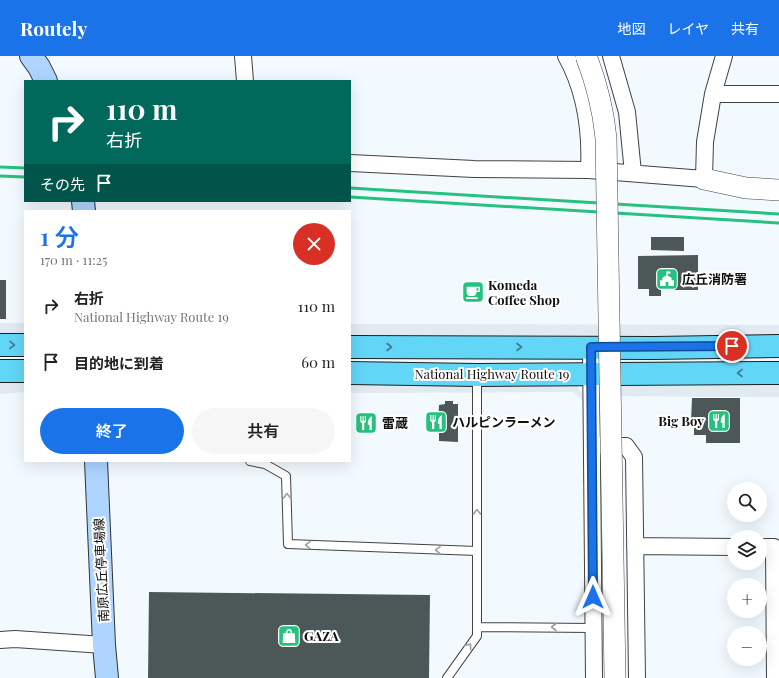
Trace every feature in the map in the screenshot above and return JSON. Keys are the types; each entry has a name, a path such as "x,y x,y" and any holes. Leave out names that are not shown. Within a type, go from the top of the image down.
{"highway":[{"path":"0,345 24,345"},
{"name":"National Highway Route 19","path":"351,347 779,346"},
{"path":"0,371 24,370"},
{"name":"National Highway Route 19","path":"351,374 477,375 779,373"}],"main road":[{"path":"31,56 46,80"},
{"name":"南原広丘停車場線","path":"96,462 104,645 107,678"}],"street":[{"path":"244,56 245,80"},
{"path":"566,56 573,68 586,107 590,170"},
{"path":"586,56 600,96 606,138 615,678"},
{"path":"611,56 627,112 633,173"},
{"path":"704,179 704,142 713,94 724,56"},
{"path":"713,94 779,94"},
{"path":"351,163 474,170 590,170 704,179 746,188 779,190"},
{"path":"591,347 594,678"},
{"path":"592,446 626,446 634,457 637,678"},
{"path":"635,546 727,547"},
{"path":"767,547 774,547 775,678"},
{"path":"0,640 15,639 104,645"}],"lane":[{"path":"446,678 477,636 477,375"},
{"path":"255,462 265,464 286,476 288,544 477,551"},
{"path":"477,627 593,628"}],"shaded area":[{"path":"0,323 24,323 24,335 0,334"},
{"path":"351,324 779,325 779,337 351,336"},
{"path":"0,381 24,381 24,392 0,394"},
{"path":"351,381 577,385 582,394 583,401 573,392 351,393"},
{"path":"779,385 779,397 603,396 609,386"}],"building":[{"path":"651,237 684,237 684,251 651,250"},
{"path":"698,255 698,290 661,290 661,296 649,296 649,289 638,289 638,256"},
{"path":"0,280 6,280 6,319 0,319"},
{"path":"692,398 740,398 740,443 706,443 706,435 694,435 694,421 691,422"},
{"path":"445,401 453,401 453,404 458,404 458,442 439,441 439,432 434,432 434,426 438,426 439,405 445,404"},
{"name":"GAZA","path":"149,592 430,595 429,678 148,678"}],"railway":[{"path":"0,167 24,168"},
{"path":"0,176 24,177"},
{"path":"351,188 779,214"},
{"path":"351,197 779,223"}],"place":[{"name":"広丘消防署","path":"667,279"},
{"name":"Komeda Coffee Shop","path":"473,292"},
{"name":"Big Boy","path":"719,421"},
{"name":"ハルピンラーメン","path":"436,422"},
{"name":"雷蔵","path":"366,423"},
{"name":"GAZA","path":"289,636"}],"route":[{"path":"593,597 591,347 654,348 732,346"}]}
